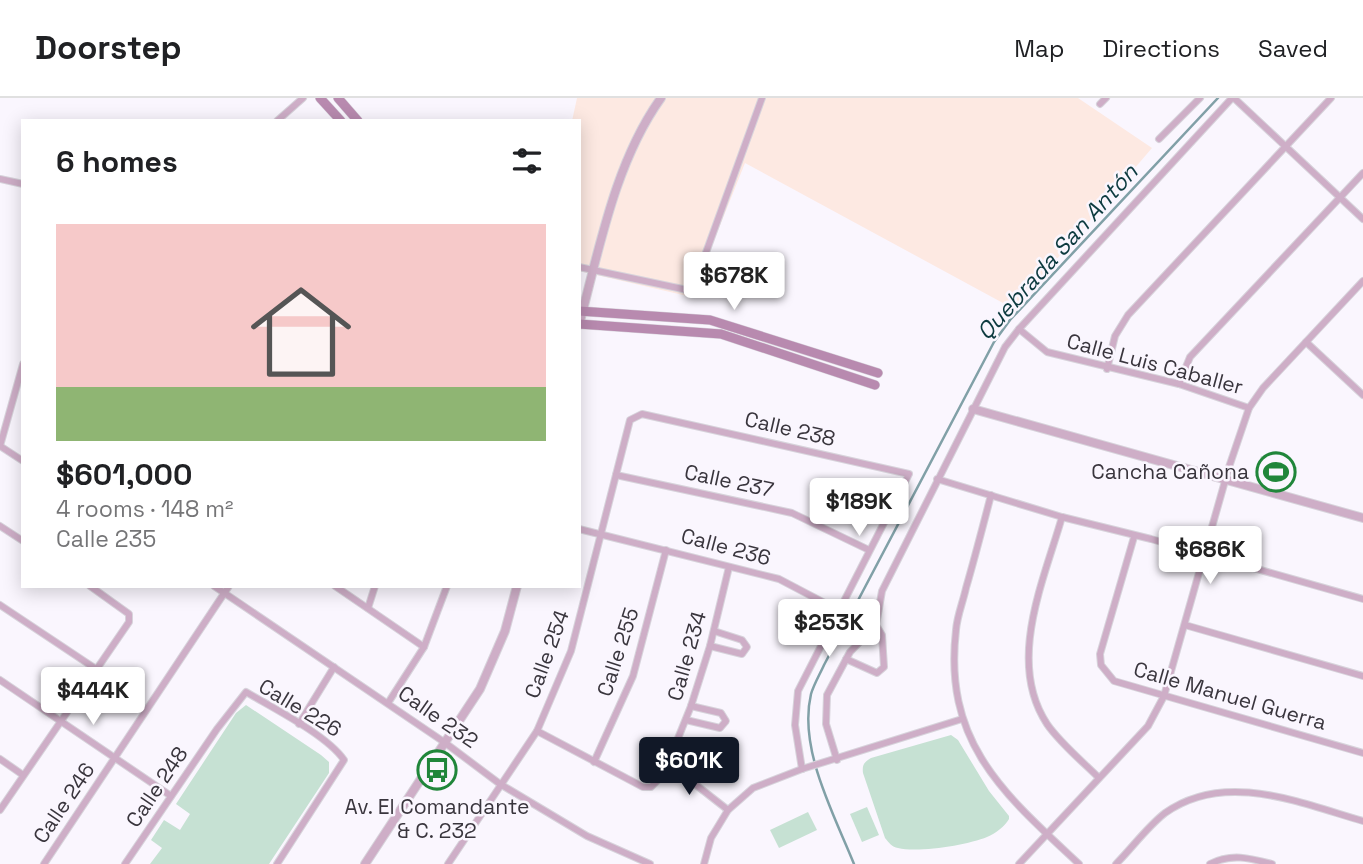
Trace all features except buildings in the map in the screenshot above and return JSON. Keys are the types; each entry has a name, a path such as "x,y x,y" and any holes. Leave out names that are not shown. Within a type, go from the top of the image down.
{"main road":[{"path":"320,98 339,119"},
{"path":"338,98 356,119"},
{"path":"581,311 710,320 878,373"},
{"path":"581,324 720,334 875,385"}],"street":[{"path":"279,119 303,98"},
{"path":"581,311 621,175 645,120 661,98"},
{"path":"581,268 692,291 762,98"},
{"path":"1100,104 1106,98"},
{"path":"1159,139 1199,98"},
{"path":"836,760 826,724 827,695 846,659 876,625 882,591 1005,347 1018,329 1233,98 1363,219"},
{"path":"1107,369 1115,336 1128,315 1331,98"},
{"path":"1179,384 1190,357 1363,173"},
{"path":"0,179 21,184"},
{"path":"1019,864 1148,726 1164,696 1249,408 1263,388 1363,281"},
{"name":"Calle Luis Caballer","path":"1018,329 1047,352 1107,369 1179,384 1249,408"},
{"path":"1306,342 1362,392"},
{"path":"21,371 0,446 21,459"},
{"path":"875,385 878,373"},
{"path":"973,408 1363,518"},
{"name":"Calle 254","path":"448,864 537,731 571,651 630,420 642,414 656,417"},
{"name":"Calle 238","path":"656,417 909,474 869,550"},
{"name":"Calle 237","path":"617,475 792,513 869,550"},
{"path":"937,479 1062,517 1363,599"},
{"path":"991,495 956,628 954,665 962,719 993,778 1079,864"},
{"path":"1062,517 1032,623 1028,654 1034,695 1048,724 1099,778"},
{"path":"0,526 21,540"},
{"name":"Calle 236","path":"581,530 779,579 838,610"},
{"name":"Calle Manuel Guerra","path":"1134,537 1100,654 1101,665 1114,681 1363,752"},
{"name":"Calle 255","path":"594,762 633,676 666,550"},
{"path":"804,769 795,724 798,691 869,550"},
{"name":"Calle 234","path":"537,731 643,787 651,787 668,763 691,706 710,646 729,566"},
{"path":"0,810 129,622 129,614 93,588"},
{"name":"Calle 232","path":"217,588 444,741 500,784 587,836 650,864"},
{"name":"Calle 246","path":"44,864 228,588"},
{"path":"338,588 424,647"},
{"path":"368,608 375,588"},
{"path":"388,704 424,647 446,588"},
{"path":"365,864 480,689 505,631 516,588"},
{"path":"0,605 96,669"},
{"path":"846,659 871,671 881,672 884,667 882,635 876,625"},
{"path":"1185,625 1363,676"},
{"path":"710,646 742,654 747,648 742,639 713,631"},
{"path":"299,724 334,667"},
{"path":"0,680 171,796"},
{"name":"Calle 226","path":"217,729 246,692 299,724 338,752 344,760 277,864"},
{"path":"686,720 715,728 724,725 726,721 721,713 691,706"},
{"path":"704,864 711,838 728,810 752,788 962,719"},
{"name":"Calle 248","path":"125,864 217,729"},
{"path":"0,760 23,775"},
{"path":"668,763 728,810"},
{"path":"1116,864 1165,813 1197,797 1216,792 1268,794 1363,821"},
{"path":"1210,864 1225,857 1239,857 1272,864"}],"shaded area":[{"path":"577,98 1078,98 1152,148 1014,309 745,163 701,273 696,298 581,271 581,119 572,119"}],"green space":[{"name":"Cancha Cañona","path":"1261,456 1297,467 1291,487 1255,476"},
{"path":"246,705 321,755 329,762 329,773 269,864 150,864 162,848 151,840 164,820 180,830 190,814 176,804 236,713"},
{"path":"951,735 958,740 1009,819 994,834 968,843 918,850 894,847 885,838 863,773 864,764 871,758"},
{"path":"867,807 879,835 862,842 850,814"},
{"path":"808,812 817,830 779,848 770,830"}],"waterway":[{"name":"Quebrada San Antón","path":"854,864 820,781 809,737 808,715 815,683 994,342 1010,320 1218,98"}],"place":[{"name":"Cancha Cañona","path":"1276,472"},
{"name":"Av. El Comandante & C. 232","path":"437,770"}]}
